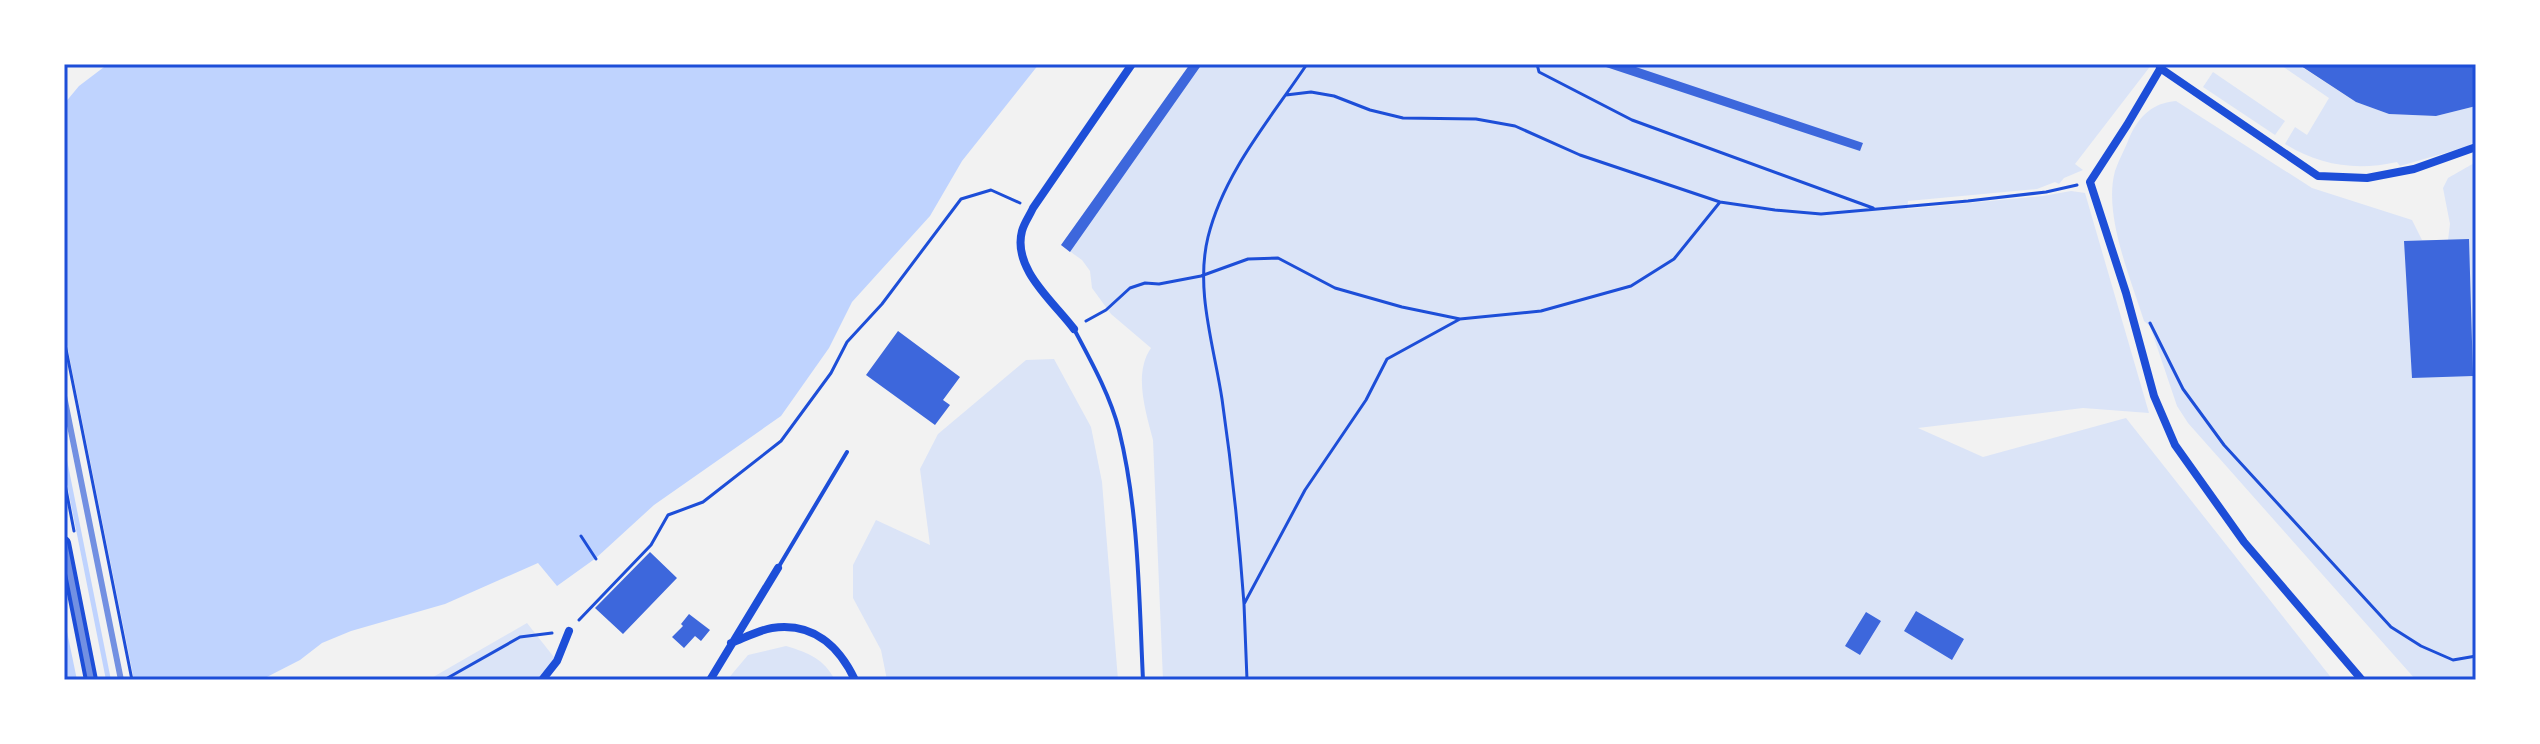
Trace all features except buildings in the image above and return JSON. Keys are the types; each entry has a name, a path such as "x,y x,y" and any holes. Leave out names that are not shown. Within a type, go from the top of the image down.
{"main road":[{"path":"64,543 91,680"}],"street":[{"path":"1074,329 1056,304 1034,283 1023,258 1021,232 1033,208 1132,64"},
{"path":"2362,680 2244,542 2175,445 2154,396 2126,293 2090,182 2161,66 2318,176 2367,178 2414,169 2476,147"},
{"path":"710,680 778,568"},
{"path":"731,643 771,628 795,628 823,637 843,655 854,680"},
{"path":"542,680 557,661 569,631"}],"lane":[{"path":"1074,329 1098,374 1119,429 1131,504 1143,680"},
{"path":"778,568 847,452"}],"path":[{"path":"1247,680 1237,503 1201,276 1208,236 1221,197 1258,135 1307,64"},
{"path":"1537,64 1539,72 1632,120 1877,209"},
{"path":"1286,95 1311,92 1334,96 1370,110 1403,118 1476,119 1515,126 1580,155 1720,202 1775,210 1821,214 2046,192 2090,182"},
{"path":"444,680 520,637 569,631 651,545 668,515 703,502 781,441 831,373 847,342 882,304 961,199 991,190 1033,208"},
{"path":"1074,329 1106,310 1130,288 1145,283 1159,284 1201,276 1248,259 1278,258 1335,288 1460,319 1541,311 1631,286 1674,259 1720,202"},
{"path":"2126,293 2152,326 2183,389 2224,445 2391,627 2421,646 2453,660 2476,656"},
{"path":"1244,604 1305,490 1366,400 1387,359 1460,319"},
{"path":"64,339 132,680"},
{"path":"581,536 596,559"}],"shaded area":[{"path":"1190,64 2152,64 2075,164 2083,170 2064,178 2059,184 2055,182 2037,189 1908,201 1907,209 2071,191 2085,193 2149,413 2083,408 1918,428 1983,457 2126,418 2333,680 1163,680 1153,440 1142,381 1151,348 1111,314 1092,288 1090,271 1082,260 1061,245"},
{"path":"2279,64 2297,64 2356,102 2389,114 2436,116 2476,106 2476,141 2466,147 2400,166 2397,162 2368,166 2339,165 2312,157 2285,144 2295,127 2307,135 2329,98"},
{"path":"2213,72 2285,121 2275,135 2203,87"},
{"path":"2176,101 2312,188 2412,220 2422,240 2448,240 2450,224 2443,188 2448,178 2476,162 2476,680 2416,680 2188,423 2177,406 2126,267 2115,227 2112,188 2115,171 2138,122 2154,107"},
{"path":"1054,359 1091,427 1102,482 1118,680 887,680 881,650 853,598 853,565 876,520 930,545 920,469 938,434 1026,360"},
{"path":"527,623 557,661 542,680 428,680"},
{"path":"786,646 815,658 835,680 727,680 748,655"}],"water":[{"path":"108,64 1039,64 962,161 930,216 852,302 829,348 781,416 654,505 596,558 557,586 538,563 445,604 351,631 322,643 300,660 261,680 64,680 64,104 79,86"}],"pier":[{"path":"64,330 134,680 111,680 64,445"},
{"path":"64,469 106,680 77,680 64,617"}],"railway":[{"path":"64,396 121,680"},
{"path":"64,543 91,680"}]}
